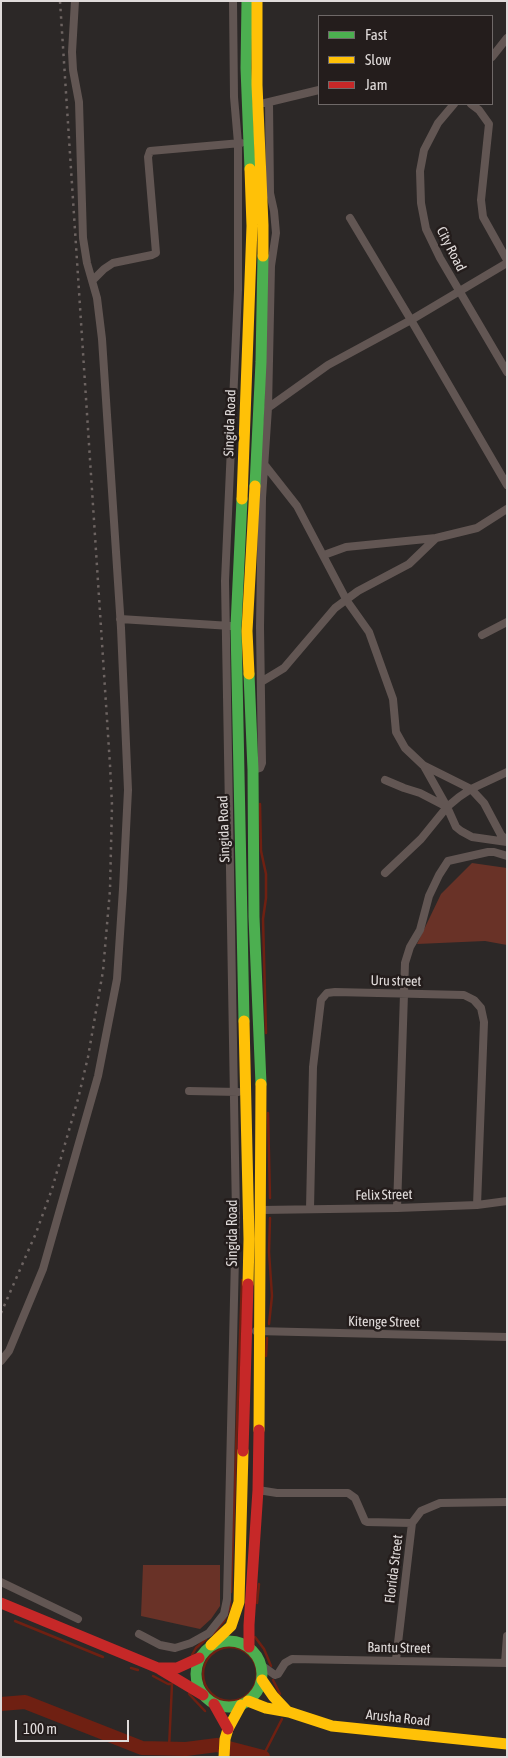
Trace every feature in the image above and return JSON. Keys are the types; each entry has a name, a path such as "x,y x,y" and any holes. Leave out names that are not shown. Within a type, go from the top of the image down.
{"main road":[{"name":"Singida Road","path":"211,1645 231,1626 239,1602 247,1331 249,1239 240,1092 238,793 231,626 246,412 252,226 243,143 247,1"},
{"name":"Singida Road","path":"249,1647 258,1490 261,1210 261,1067 254,917 253,770 247,631 263,410 263,104 256,1"},
{"path":"1,1603 158,1668 203,1695 214,1704 223,1707 245,1703"},
{"path":"158,1668 177,1668 199,1658 211,1645 226,1640 234,1640 249,1647 254,1652 261,1665 262,1680 259,1688 245,1703 226,1734 224,1757"},
{"path":"199,1658 195,1677 203,1695"},
{"path":"262,1680 273,1696 289,1712"},
{"name":"Arusha Road","path":"245,1703 289,1712 332,1726 507,1744"},
{"path":"214,1704 226,1734"}],"street":[{"path":"1,1361 9,1351 43,1270 98,1076 117,980 128,790 120,619 102,339 97,298 84,251 81,215 82,177 79,102 73,70 72,52 75,1"},
{"path":"120,619 231,626 225,581 243,143 234,82 233,1"},
{"path":"493,56 507,38"},
{"path":"263,104 318,90"},
{"name":"City Road","path":"453,105 438,123 424,150 420,171 421,203 426,229 458,291 507,372"},
{"path":"246,412 263,410 328,365 411,320 507,262 482,217 481,200 490,131 489,124 479,110 472,105"},
{"path":"92,280 104,268 113,263 152,256 156,253 148,157 150,151 243,143"},
{"path":"350,218 507,485"},
{"path":"253,770 260,768 262,763 260,627 264,464 263,410"},
{"path":"264,464 297,506 347,601 369,632 393,699 396,732 405,748 423,765 471,789 484,803 505,838"},
{"path":"324,555 346,547 436,538 478,528 507,509"},
{"path":"261,682 278,674 335,608 366,587 409,564 436,538"},
{"path":"482,635 507,622"},
{"path":"423,765 456,827 472,837 505,838"},
{"path":"385,873 421,839 447,807 471,789 507,772"},
{"path":"385,780 420,793 447,807"},
{"path":"396,1208 403,993 405,963 410,947 420,930 429,896 439,874 448,861 488,852 507,856"},
{"name":"Uru street","path":"310,1209 313,1067 321,1000 327,993 335,992 464,995 474,1000 481,1008 484,1022 477,1205"},
{"path":"139,1634 160,1644 175,1648 191,1642 209,1633 224,1614 227,1599 240,1092 189,1091"},
{"name":"Felix Street","path":"261,1210 396,1208 477,1205 507,1201"},
{"name":"Kitenge Street","path":"247,1331 507,1337"},
{"path":"258,1490 277,1493 348,1493 355,1498 367,1522 412,1523"},
{"name":"Florida Street","path":"396,1660 412,1523 421,1511 440,1503 507,1502"},
{"path":"1,1582 78,1619"},
{"path":"506,1663 507,1636"},
{"name":"Bantu Street","path":"261,1665 275,1675 278,1674 285,1663 292,1659 506,1663"}],"shaded area":[{"path":"472,863 507,868 507,945 485,941 417,944 441,894"},
{"path":"143,1565 220,1565 220,1606 211,1619 200,1629 141,1616"}],"waterway":[{"path":"260,804 261,851 266,874 266,898 263,919 266,1033"},
{"path":"268,1113 270,1198"},
{"path":"269,1324 272,1296 269,1252 270,1218"},
{"path":"231,1592 242,1280"},
{"path":"266,1356 267,1338"},
{"path":"257,1603 259,1584"},
{"path":"213,1634 224,1621 230,1607 230,1600"},
{"path":"15,1621 103,1657"},
{"path":"255,1637 264,1649 271,1666"},
{"path":"192,1655 196,1648 206,1639"},
{"path":"225,1647 235,1647 245,1651 253,1659 257,1674 253,1689 245,1697 235,1701 225,1701 215,1697 207,1689 203,1679 203,1669 207,1659 215,1651 225,1647"},
{"path":"131,1668 138,1670"},
{"path":"153,1676 171,1684"},
{"path":"273,1680 280,1694"},
{"path":"169,1748 172,1684"},
{"path":"189,1694 205,1711"},
{"path":"1,1704 25,1702 142,1748 186,1749 217,1745 263,1757"},
{"path":"263,1756 282,1719"}],"railway":[{"path":"1,1313 36,1233 52,1189 78,1099 88,1057 103,971 110,890 112,805 110,765 60,1"}],"traffic: fast":[{"path":"247,1 246,68 250,169"},
{"path":"255,486 261,362 263,256"},
{"path":"242,499 236,626 244,1021"},
{"path":"249,674 253,770 254,917 261,1084"},
{"path":"222,1641 236,1641 248,1646 257,1655 262,1667 262,1674 260,1687 253,1698 236,1707 222,1707 210,1702 201,1693 196,1681 196,1667 201,1655 210,1646 222,1641"}],"traffic: slow":[{"path":"257,1 257,85 263,256"},
{"path":"242,499 252,226 250,169"},
{"path":"249,674 247,631 255,486"},
{"path":"244,1021 249,1239 248,1284"},
{"path":"259,1430 261,1084"},
{"path":"211,1645 231,1626 239,1602 243,1451"},
{"path":"262,1680 273,1696 288,1712"},
{"path":"248,1701 266,1708 289,1712 332,1726 507,1744"},
{"path":"224,1757 225,1739 228,1729 241,1705"}],"traffic: jam":[{"path":"243,1451 248,1284"},
{"path":"249,1647 258,1490 259,1430"},
{"path":"1,1603 158,1668 203,1695"},
{"path":"158,1668 177,1668 199,1658"},
{"path":"214,1704 228,1729"}]}
